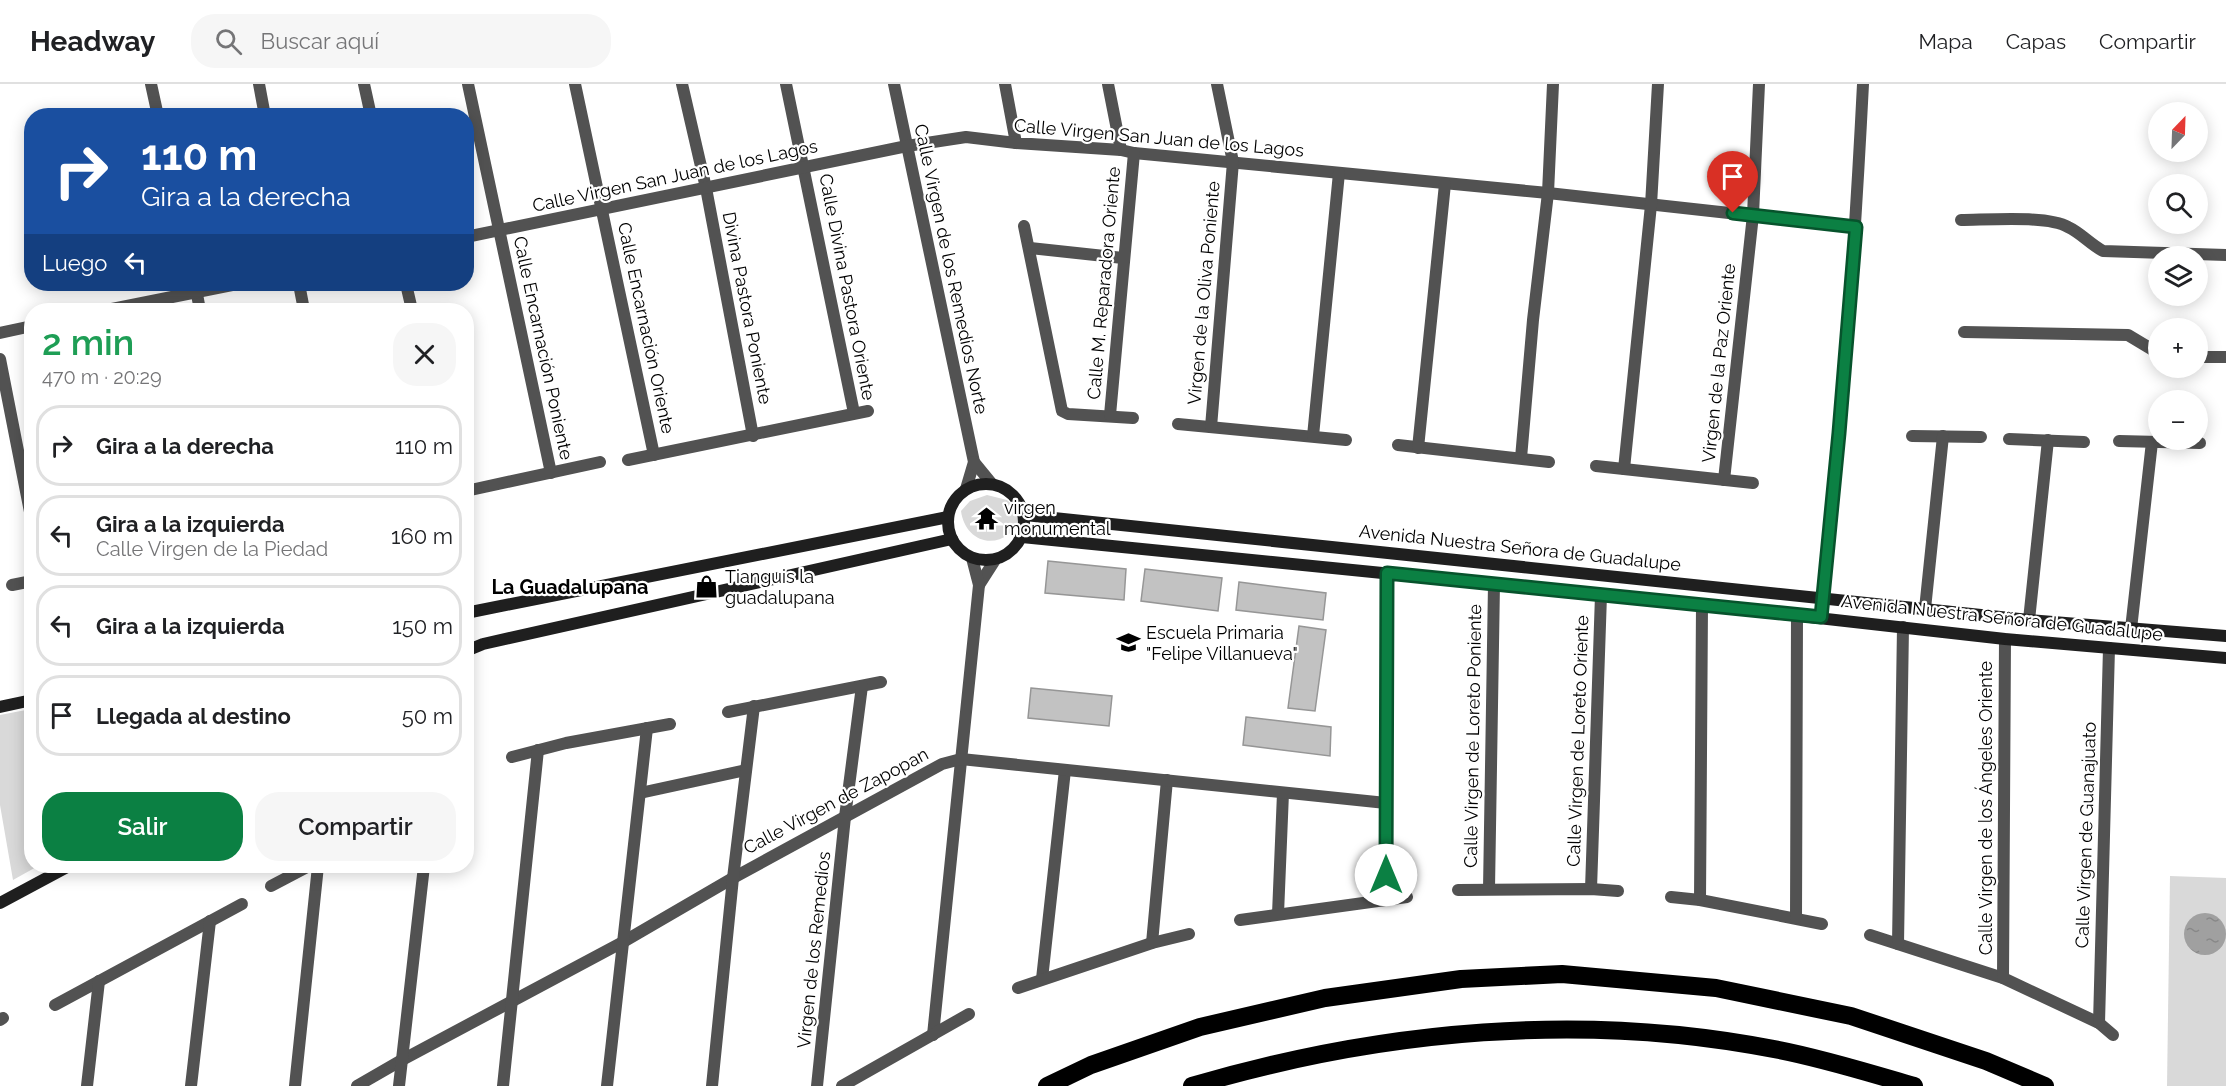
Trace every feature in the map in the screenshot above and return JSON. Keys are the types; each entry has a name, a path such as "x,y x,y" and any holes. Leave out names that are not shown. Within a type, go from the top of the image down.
{"highway":[{"path":"1047,1086 1091,1065 1200,1027 1325,998 1461,979 1562,974 1716,988 1851,1016 1986,1061 2044,1086"},
{"path":"1192,1086 1249,1069 1335,1050 1402,1040 1551,1029 1630,1031 1746,1044 1848,1066 1914,1086"}],"street":[{"path":"151,84 156,108"},
{"path":"258,84 263,108"},
{"path":"364,84 369,108"},
{"name":"Calle Encarnación Poniente","path":"468,84 473,108"},
{"name":"Calle Encarnación Oriente","path":"575,84 654,455"},
{"name":"Divina Pastora Poniente","path":"682,84 706,188 753,436"},
{"name":"Calle Divina Pastora Oriente","path":"786,84 805,167 854,413"},
{"name":"Calle Virgen de los Remedios Norte","path":"894,84 974,462 992,484"},
{"path":"1005,84 1016,143"},
{"name":"Calle M. Reparadora Oriente","path":"1108,84 1128,151 1124,258 1110,415"},
{"name":"Virgen de la Oliva Poniente","path":"1211,427 1233,162 1217,84"},
{"path":"1521,458 1533,320 1548,193 1553,84"},
{"path":"1624,469 1652,205 1658,84"},
{"name":"Virgen de la Paz Oriente","path":"1724,480 1753,215 1759,84"},
{"path":"1821,617 1856,227 1863,84"},
{"name":"Calle Encarnación Poniente","path":"474,111 551,473"},
{"name":"Calle Virgen San Juan de los Lagos","path":"474,235 907,146 966,137 1548,193 1856,227"},
{"path":"1313,436 1339,173"},
{"path":"1418,448 1445,184"},
{"path":"1961,220 2052,221 2068,226 2089,244 2103,251 2226,255"},
{"path":"1024,226 1062,411 1068,414 1133,418"},
{"path":"1030,248 1124,258"},
{"path":"135,303 184,291"},
{"path":"0,333 24,328"},
{"path":"1964,332 2128,334 2148,346"},
{"path":"2208,357 2226,357"},
{"path":"0,359 24,481"},
{"path":"628,460 868,411"},
{"path":"1178,424 1346,440"},
{"path":"1912,436 1981,437"},
{"path":"1925,609 1944,436"},
{"path":"2009,439 2084,442"},
{"path":"2029,620 2049,440"},
{"path":"2119,441 2148,442"},
{"path":"1398,445 1549,462"},
{"path":"2131,629 2151,450"},
{"path":"474,489 600,462"},
{"name":"Calle Virgen de los Remedios Norte","path":"966,489 974,462"},
{"path":"1596,466 1753,483"},
{"path":"978,484 992,484 1004,487 1014,494 1021,504 1025,515 1022,537 1007,555 995,560 972,558 957,547 952,539 948,528 948,517 957,496 966,489 978,484"},
{"name":"Avenida Nuestra Señora de Guadalupe","path":"1025,515 2029,620 2226,636"},
{"path":"474,611 948,517"},
{"name":"Avenida Nuestra Señora de Guadalupe","path":"1022,537 1601,594 2005,639 2226,658"},
{"path":"474,648 952,539"},
{"path":"933,1035 979,585 972,558"},
{"path":"979,585 995,560"},
{"path":"1386,899 1387,573"},
{"path":"12,585 24,583"},
{"name":"Calle Virgen de Loreto Poniente","path":"1489,889 1494,584"},
{"name":"Calle Virgen de Loreto Oriente","path":"1591,889 1601,594"},
{"path":"1700,900 1702,605"},
{"path":"1796,918 1797,616"},
{"path":"1898,944 1903,627"},
{"name":"Calle Virgen de los Ángeles Oriente","path":"2003,978 2005,639"},
{"name":"Calle Virgen de Guanajuato","path":"2099,1023 2109,648"},
{"path":"728,712 881,682"},
{"name":"Virgen de los Remedios","path":"817,1086 862,686"},
{"path":"0,707 24,702"},
{"path":"712,1086 733,878 754,706"},
{"path":"512,757 566,743 669,724"},
{"path":"607,1086 646,728"},
{"path":"503,1086 538,750"},
{"name":"Calle Virgen de Zapopan","path":"357,1086 623,942 733,878 942,764 961,759 1386,803"},
{"path":"640,792 746,770"},
{"path":"1042,980 1065,770"},
{"path":"1152,943 1167,780"},
{"path":"1278,914 1283,793"},
{"path":"0,902 56,873"},
{"path":"271,886 296,873"},
{"path":"295,1086 317,873"},
{"path":"399,1086 423,873"},
{"path":"1458,890 1591,889 1618,891"},
{"path":"1240,920 1407,897"},
{"path":"1671,897 1700,900 1822,924"},
{"path":"55,1005 242,904"},
{"path":"191,1086 210,921"},
{"path":"1018,988 1152,943 1189,934"},
{"path":"1870,935 2003,978 2099,1023 2113,1035"},
{"path":"87,1086 99,981"},
{"path":"842,1086 969,1014"}],"shaded area":[{"path":"987,495 1007,500 1017,509 1019,523 1009,534 993,541 978,538 972,533 963,520 961,511 970,501"},
{"path":"24,710 26,873 13,880 0,805 0,715"},
{"path":"2170,876 2226,878 2226,1086 2167,1086"}],"water":[{"path":"2205,913 2220,919 2226,934 2220,949 2205,955 2190,949 2184,934 2190,919"}],"building":[{"path":"1048,561 1126,569 1124,600 1045,593"},
{"path":"1145,569 1222,578 1218,611 1141,601"},
{"path":"1239,582 1326,593 1323,620 1236,610"},
{"path":"1299,626 1326,630 1315,711 1288,708"},
{"path":"1031,688 1112,696 1109,726 1028,718"},
{"path":"1246,717 1331,727 1330,756 1243,745"}],"place":[{"name":"virgen monumental","path":"986,518"},
{"name":"Tianguis la guadalupana","path":"707,587"},
{"name":"Escuela Primaria \"Felipe Villanueva\"","path":"1128,643"}],"district":[{"name":"La Guadalupana","path":"570,587"}],"route":[{"path":"1386,875 1387,573 1821,617 1856,227 1733,213"}]}
